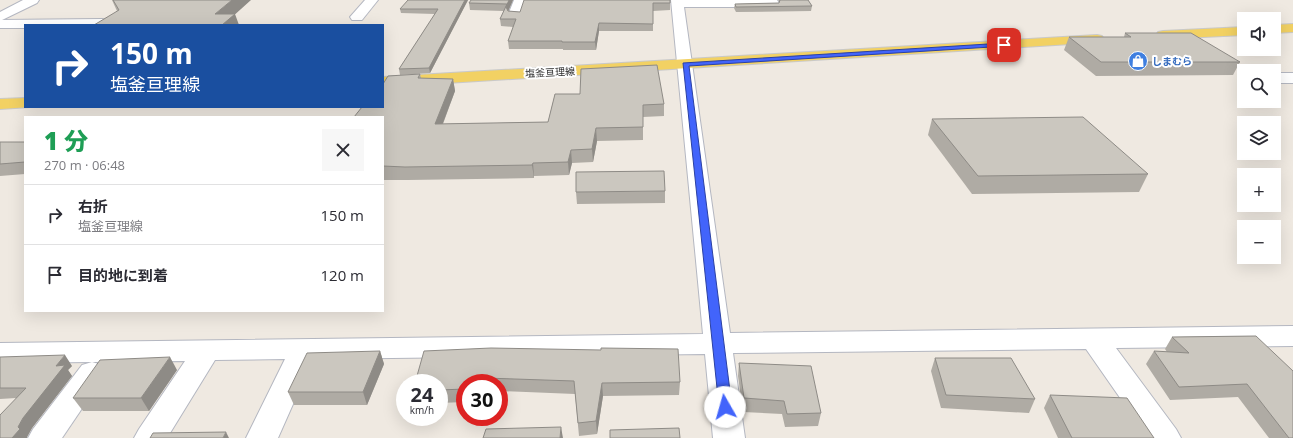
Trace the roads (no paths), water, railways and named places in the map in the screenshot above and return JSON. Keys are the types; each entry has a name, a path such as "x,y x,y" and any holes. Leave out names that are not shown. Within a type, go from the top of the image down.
{"main road":[{"path":"1281,29 1293,28"},
{"path":"1148,36 1237,31"},
{"name":"塩釜亘理線","path":"384,82 1108,39"},
{"path":"0,104 24,102"}],"street":[{"path":"1,18 33,0"},
{"path":"357,16 372,0"},
{"path":"515,15 520,0"},
{"path":"729,438 677,2 773,3 771,0"},
{"path":"1,18 102,23"},
{"path":"1281,78 1293,78"},
{"path":"1094,339 1165,438"},
{"path":"0,353 1094,339 1290,339"},
{"path":"262,438 304,349"},
{"path":"150,438 207,350"},
{"path":"44,438 108,351"}],"place":[{"name":"しまむら","path":"1138,61"}]}
